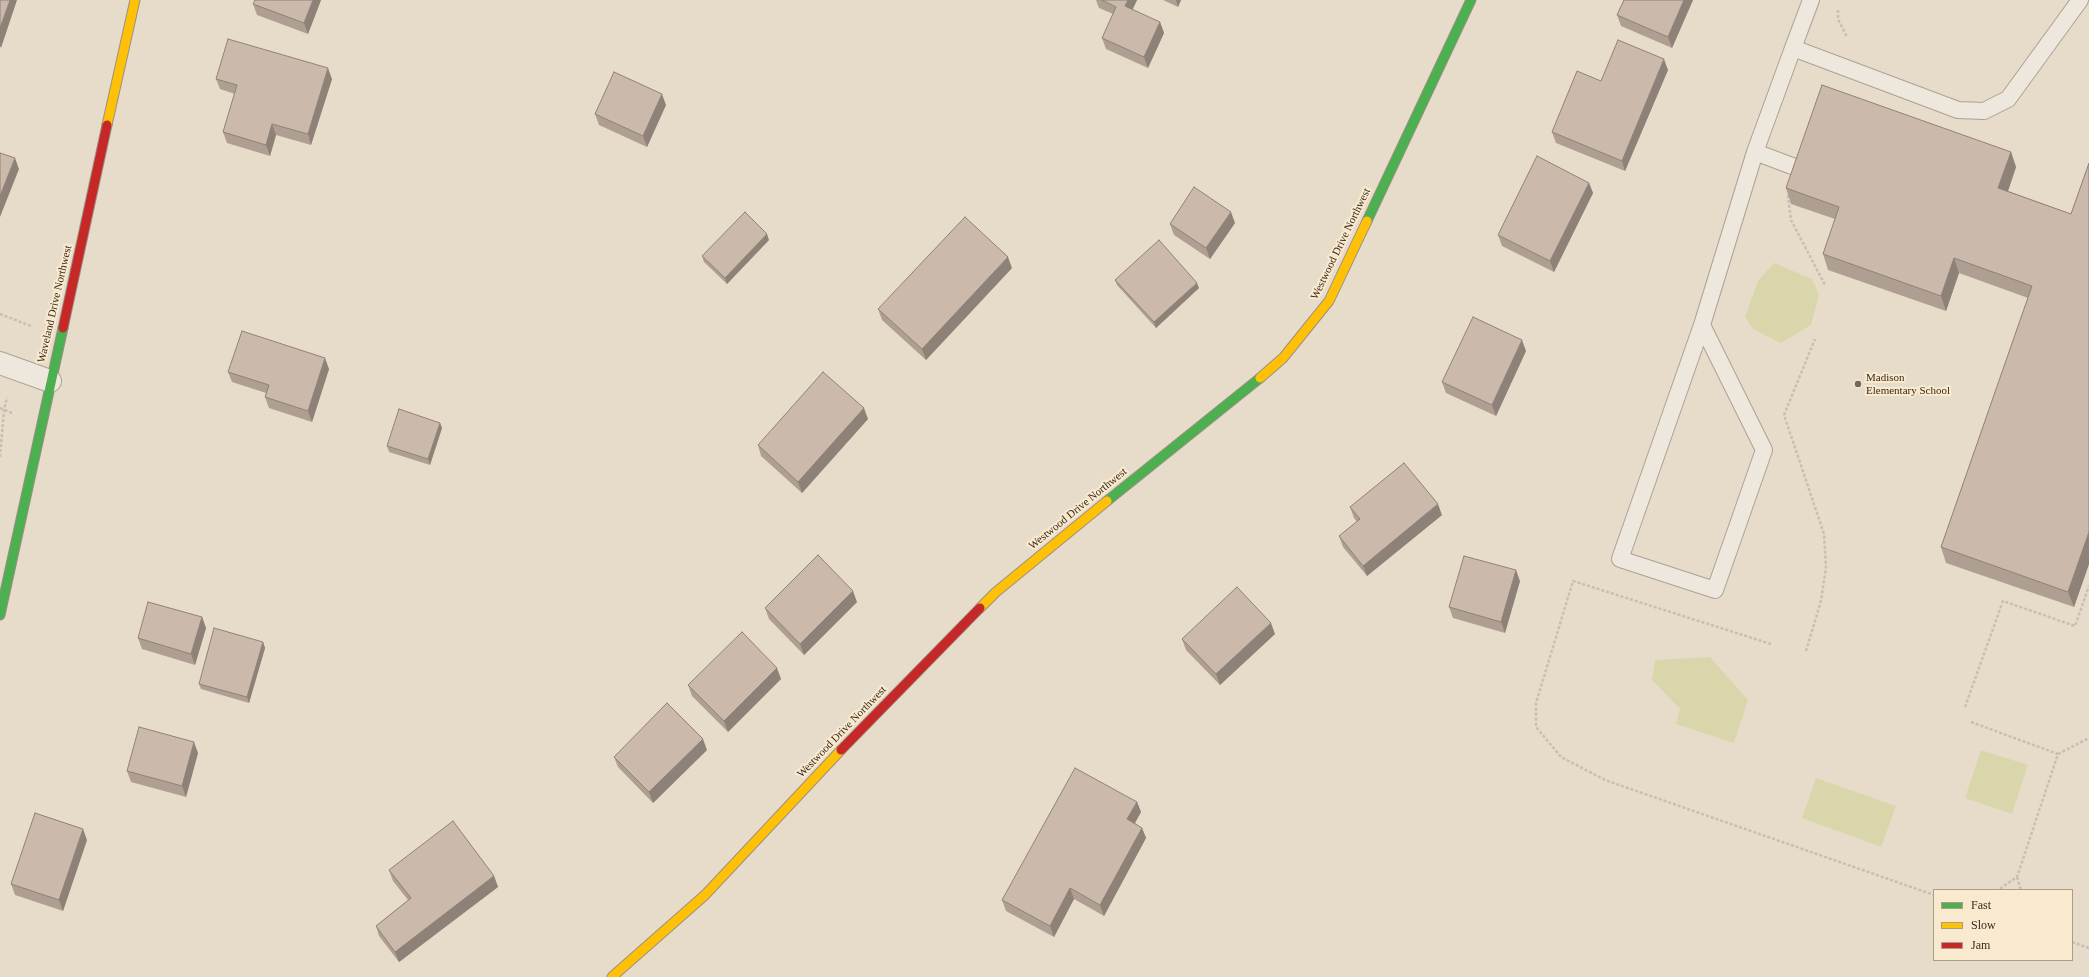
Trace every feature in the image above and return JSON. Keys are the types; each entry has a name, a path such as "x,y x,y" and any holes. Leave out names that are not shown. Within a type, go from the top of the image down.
{"street":[{"name":"Waveland Drive Northwest","path":"0,615 50,381 135,0"},
{"name":"Westwood Drive Northwest","path":"612,977 705,895 822,770 996,592 1169,450 1231,403 1283,358 1329,301 1472,0"},
{"path":"0,363 50,381"}],"lane":[{"path":"1702,326 1764,450 1715,590 1620,558 1702,326 1755,152 1811,0"},
{"path":"1793,48 1958,110 1984,111 2008,100 2080,0"},
{"path":"1755,152 1794,166"}],"path":[{"path":"1794,166 1787,189 1791,220 1825,286"},
{"path":"0,314 32,326"},
{"path":"1806,651 1821,601 1826,567 1824,534 1784,415 1815,339"},
{"path":"0,457 4,410 8,393"},
{"path":"1771,644 1573,581 1536,703 1536,727 1561,757 1605,780 1933,895"},
{"path":"1965,708 2003,601 2075,626 2089,586"},
{"path":"1970,722 2058,754"},
{"path":"2021,889 2017,877 2058,754 2089,738"},
{"path":"1999,889 2017,877"},
{"path":"2073,942 2089,948"}],"shaded area":[{"path":"1774,263 1812,279 1819,295 1811,325 1781,343 1753,329 1745,317 1758,281"},
{"path":"1710,657 1748,700 1734,743 1676,724 1680,709 1652,680 1655,660"},
{"path":"1981,750 2028,765 2012,814 1965,798"},
{"path":"1816,778 1896,806 1881,847 1802,818"}],"building":[{"path":"0,0 10,0 0,28"},
{"path":"255,0 313,0 304,23 253,4"},
{"path":"1102,0 1128,0 1125,6 1160,22 1144,57 1102,38 1116,7"},
{"path":"1624,0 1684,0 1668,37 1617,15"},
{"path":"228,39 328,68 308,134 272,124 266,145 223,132 237,85 216,79"},
{"path":"1618,40 1664,59 1622,161 1552,132 1577,71 1601,81"},
{"path":"614,72 662,94 643,136 595,114"},
{"path":"1822,85 2011,152 1998,188 2071,214 2089,163 2089,532 2068,592 1941,547 2032,286 1954,258 1941,296 1823,254 1839,207 1786,188"},
{"path":"0,153 15,158 0,196"},
{"path":"1537,156 1589,183 1550,261 1498,235"},
{"path":"1194,187 1231,212 1206,248 1170,224"},
{"path":"745,212 767,234 725,278 702,256"},
{"path":"965,217 1008,257 922,349 878,309"},
{"path":"1159,240 1197,283 1154,322 1115,280"},
{"path":"1473,317 1522,340 1492,405 1442,382"},
{"path":"242,331 325,358 308,411 265,397 269,385 228,372"},
{"path":"823,372 864,408 798,482 758,445"},
{"path":"399,409 440,423 428,459 387,446"},
{"path":"1404,463 1438,504 1363,566 1339,536 1360,519 1350,507"},
{"path":"818,555 853,591 800,644 765,608"},
{"path":"1464,556 1516,570 1501,622 1449,607"},
{"path":"1237,587 1271,623 1216,674 1182,639"},
{"path":"148,602 202,617 191,654 138,638"},
{"path":"214,628 263,642 247,697 199,684"},
{"path":"742,632 777,668 724,721 688,685"},
{"path":"667,703 703,739 649,792 614,757"},
{"path":"139,727 194,742 182,786 127,771"},
{"path":"1075,768 1137,802 1127,819 1142,828 1100,905 1070,888 1050,926 1002,900"},
{"path":"35,813 83,829 59,900 11,884"},
{"path":"453,821 494,876 395,952 376,926 411,898 389,870"}],"traffic: fast":[{"path":"1367,221 1471,0"},
{"path":"0,615 63,328"},
{"path":"1107,501 1260,378"}],"traffic: slow":[{"path":"107,125 135,0"},
{"path":"1260,378 1283,358 1329,301 1367,221"},
{"path":"980,608 996,592 1107,501"},
{"path":"612,977 705,895 841,750"}],"traffic: jam":[{"path":"63,328 107,125"},
{"path":"841,750 980,608"}],"place":[{"name":"Madison Elementary School","path":"1858,384"}]}
